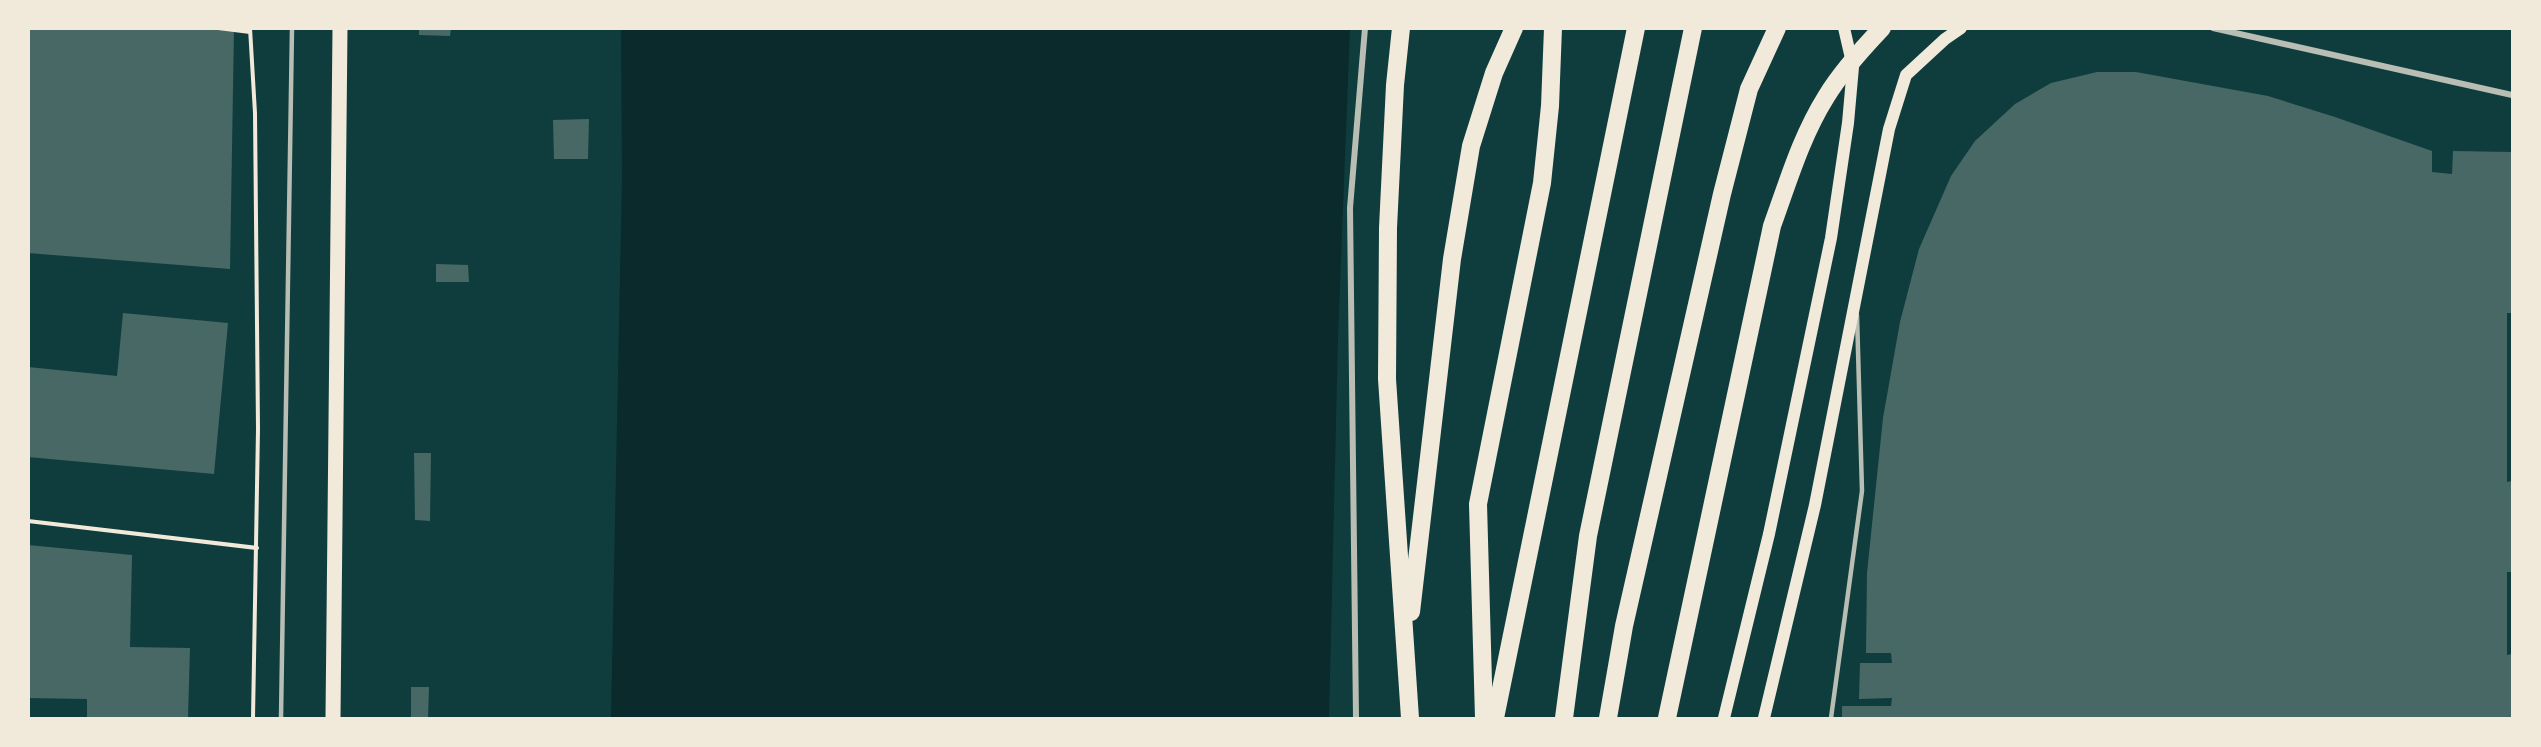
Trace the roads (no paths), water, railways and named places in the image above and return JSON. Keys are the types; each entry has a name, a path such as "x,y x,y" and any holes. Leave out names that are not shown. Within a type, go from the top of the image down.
{"highway":[{"path":"1401,28 1395,85 1388,228 1387,379 1410,718"},
{"path":"1407,670 1412,605 1452,259 1471,146 1494,73 1514,28"},
{"path":"1484,718 1478,504 1542,183 1550,106 1553,28"},
{"path":"1495,718 1636,28"},
{"path":"1564,718 1588,536 1693,28"},
{"path":"1608,718 1624,627 1722,195 1749,89 1777,28"},
{"path":"1668,718 1773,226 1798,153 1826,96 1859,53 1882,28"}],"main road":[{"path":"333,718 340,28"},
{"path":"1724,718 1769,534 1831,238 1848,123 1852,67 1844,28"},
{"path":"1764,718 1815,505 1889,129 1906,75 1945,39 1961,28"}],"street":[{"path":"1356,718 1350,208 1365,28"},
{"path":"2213,28 2512,95"}],"lane":[{"path":"281,718 292,28"},
{"path":"1831,718 1862,490 1857,295"}],"water":[{"path":"621,29 1350,29 1338,336 1329,718 611,718 622,178"}]}
